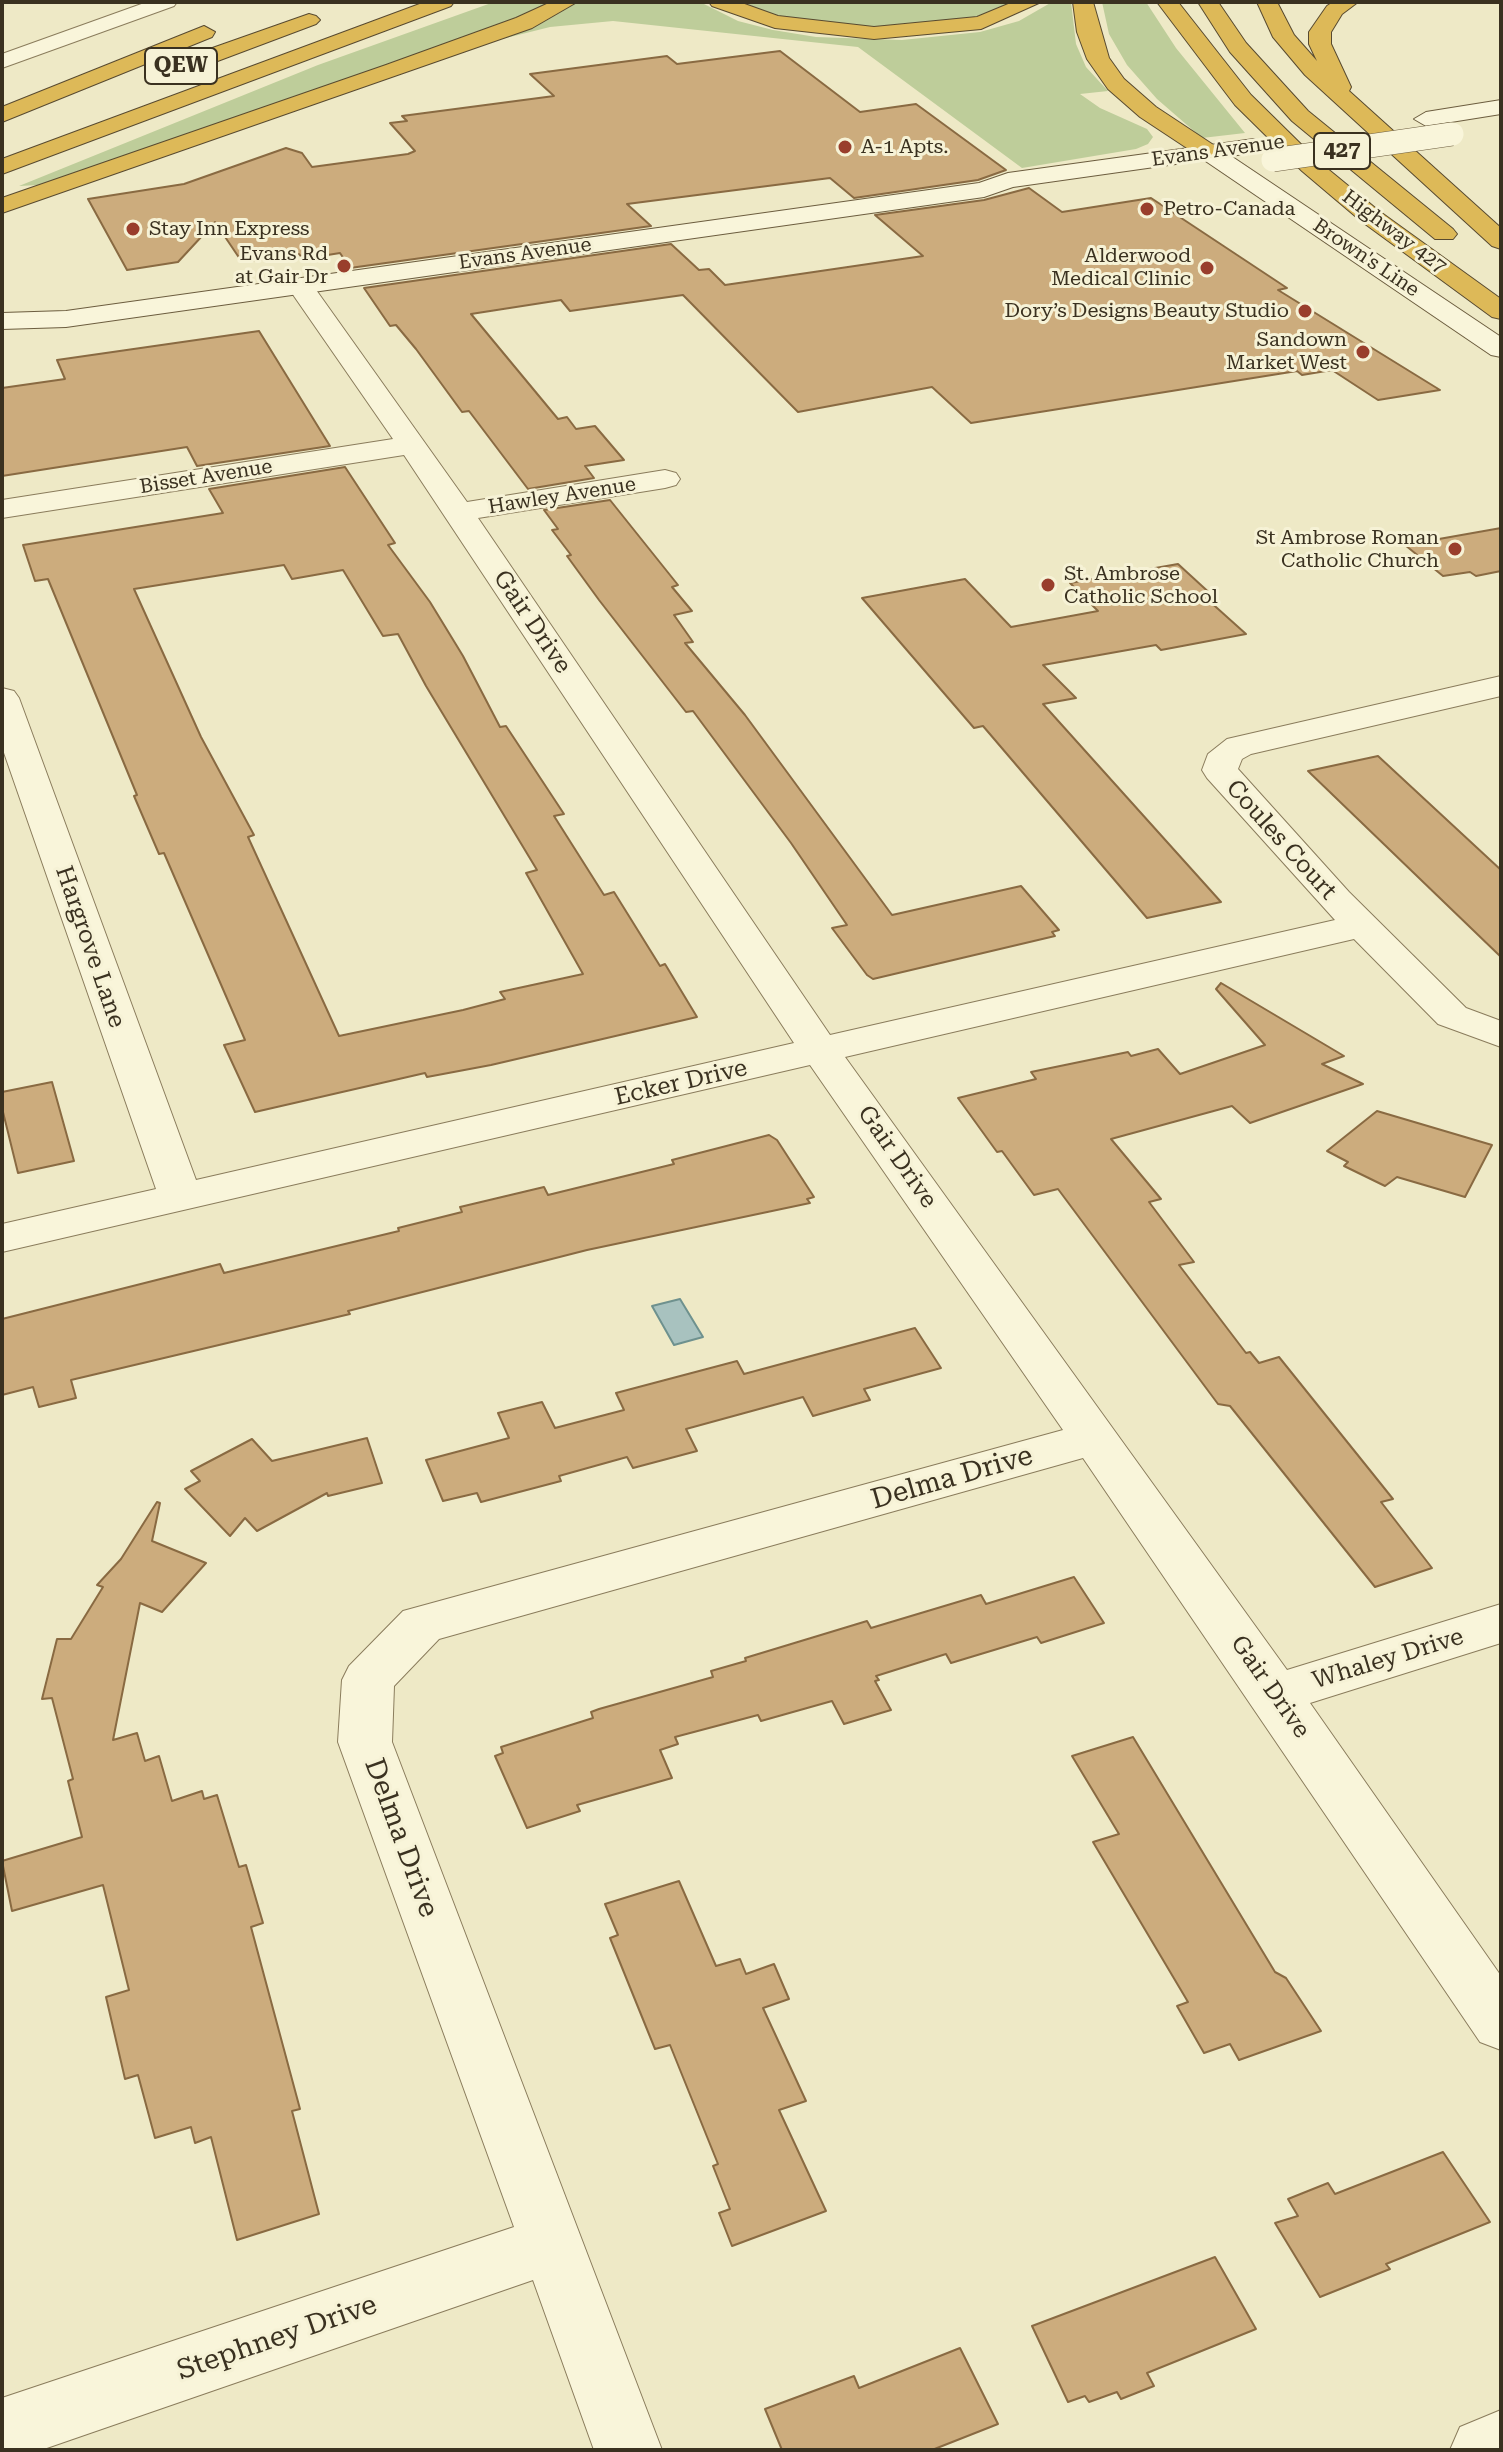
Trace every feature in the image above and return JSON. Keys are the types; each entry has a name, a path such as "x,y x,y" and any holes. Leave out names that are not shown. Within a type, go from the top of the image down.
{"highway":[{"path":"2,167 444,2"},
{"path":"2,206 394,70 524,23 567,2"},
{"path":"719,2 746,14 789,25 874,33 981,23 1031,2"},
{"path":"1083,2 1088,32 1098,59 1116,84 1148,112 1220,160"},
{"name":"Highway 427","path":"1167,2 1243,100 1299,155 1370,216 1501,311"},
{"name":"Highway 427","path":"1208,2 1238,47 1300,116 1464,249"},
{"path":"1267,2 1284,37 1349,103 1501,241"},
{"path":"1348,2 1325,20 1320,44 1349,103"},
{"name":"QEW","path":"2,134 333,12"},
{"path":"2,115 230,21"}],"street":[{"path":"2,61 167,2"},
{"name":"Evans Avenue","path":"2,321 66,319 984,190 1013,196 1264,153 1426,119 1501,107"},
{"name":"Evans Avenue","path":"1264,153 1452,134 1501,126"},
{"name":"Brown's Line","path":"1220,160 1501,349"},
{"name":"Gair Drive","path":"300,286 459,512 822,1051 1275,1694 1501,2024"},
{"name":"Evans Avenue","path":"2,338 36,333 66,319"},
{"name":"Bisset Avenue","path":"2,509 410,445"},
{"name":"Hawley Avenue","path":"459,512 665,479"},
{"name":"Coules Court","path":"1501,686 1249,743 1233,749 1224,758 1220,770 1224,779 1361,926 1452,1016 1501,1035"},
{"name":"Hargrove Lane","path":"2,698 180,1196"},
{"name":"Ecker Drive","path":"2,1238 1361,926"},
{"name":"Delma Drive","path":"628,2450 365,1742 368,1680 421,1625 1095,1438"},
{"name":"Whaley Drive","path":"1275,1694 1501,1623"},
{"name":"Stephney Drive","path":"2,2431 552,2244"},
{"path":"1484,2450 1501,2443"}],"green space":[{"path":"494,2 700,2 738,21 773,30 816,37 902,40 980,32 1019,21 1052,2 1071,2 1076,44 1086,67 1108,91 1080,94 1100,108 1147,129 1153,137 1148,144 1136,149 1022,168 858,47 613,21 550,27 374,71 38,185 19,186 318,65"},
{"path":"735,2 1015,2 970,19 885,28 785,19"},
{"path":"1102,2 1146,2 1176,48 1245,133 1202,138 1157,99 1127,65 1109,34"}],"water":[{"path":"680,1299 703,1337 674,1345 652,1306"}],"building":[{"path":"780,51 860,112 916,104 1006,170 978,180 854,198 830,178 627,204 651,226 350,268 340,253 303,259 299,254 242,262 215,222 178,262 127,270 88,199 184,184 286,148 302,153 312,167 408,154 415,151 390,123 407,121 402,116 554,96 530,74 667,56 677,64"},
{"path":"1029,188 1062,212 1151,198 1287,288 1278,290 1440,390 1378,400 1332,370 1302,375 1297,371 971,423 932,387 798,412 683,295 570,311 561,300 471,314 558,419 567,417 576,429 595,426 624,460 585,466 594,478 528,489 469,411 462,412 396,325 390,326 364,288 671,244 699,270 709,269 725,285 923,256 875,215 984,200"},
{"path":"259,331 330,446 197,466 187,447 2,476 2,388 65,379 57,360"},
{"path":"345,467 395,543 388,545 430,602 463,656 500,727 506,726 564,814 554,816 604,895 614,892 660,966 665,964 697,1017 491,1065 427,1077 425,1073 255,1112 224,1045 245,1040 164,853 159,854 134,796 137,795 48,579 35,581 23,545 223,513 209,489","holes":["284,565 292,579 343,570 383,636 398,634 537,870 526,873 583,974 500,992 505,999 463,1010 339,1036 248,837 254,835 201,737 134,589"]},
{"path":"610,500 678,585 672,587 692,611 674,615 693,642 685,643 745,715 892,915 1021,886 1059,930 1052,932 1055,936 873,979 867,975 832,928 847,925 791,843 693,711 686,712 599,600 567,556 571,555 552,530 558,529 544,510"},
{"path":"1501,528 1501,571 1476,576 1470,572 1443,576 1405,545"},
{"path":"1178,564 1214,597 1207,599 1246,634 1161,650 1156,645 1043,665 1076,698 1043,704 1221,902 1147,918 983,726 974,728 862,598 965,579 1011,627 1098,611 1070,583"},
{"path":"1378,756 1501,870 1501,957 1308,771"},
{"path":"1221,983 1344,1056 1322,1064 1363,1084 1250,1123 1232,1106 1111,1139 1161,1199 1149,1202 1194,1262 1179,1265 1246,1353 1250,1352 1259,1363 1279,1357 1393,1499 1381,1502 1432,1568 1375,1587 1230,1406 1218,1404 1058,1189 1034,1195 1002,1151 997,1152 958,1098 1036,1079 1031,1072 1128,1052 1131,1056 1158,1049 1180,1074 1265,1045 1216,989"},
{"path":"52,1082 74,1161 18,1173 2,1108 2,1092"},
{"path":"1377,1111 1492,1145 1465,1197 1397,1177 1385,1186 1344,1166 1348,1162 1327,1151"},
{"path":"769,1135 777,1140 814,1197 807,1199 810,1203 587,1250 348,1311 350,1314 71,1380 76,1398 39,1407 33,1387 2,1395 2,1319 220,1264 224,1273 399,1231 398,1228 462,1212 460,1207 544,1187 548,1195 674,1164 672,1160"},
{"path":"915,1328 941,1368 864,1389 870,1400 813,1416 803,1397 686,1429 697,1451 633,1468 627,1457 559,1476 561,1481 481,1502 477,1493 443,1501 426,1460 509,1438 498,1413 542,1402 555,1428 624,1410 616,1393 737,1361 744,1374"},
{"path":"367,1438 382,1483 328,1496 327,1493 257,1531 245,1518 230,1536 185,1489 200,1481 191,1471 252,1439 272,1461"},
{"path":"157,1502 160,1503 152,1541 206,1563 162,1612 140,1603 113,1740 137,1733 145,1761 159,1756 172,1801 202,1791 204,1799 217,1795 239,1867 246,1865 263,1923 251,1927 300,2109 292,2111 319,2214 237,2240 211,2137 195,2143 191,2127 155,2138 138,2075 125,2079 106,1997 129,1990 103,1885 12,1911 2,1861 82,1837 68,1781 73,1779 52,1698 42,1699 57,1639 71,1639 103,1587 97,1585 121,1559"},
{"path":"1074,1577 1104,1623 1041,1643 1037,1637 951,1663 946,1654 876,1676 879,1680 875,1681 891,1710 844,1724 832,1701 761,1721 758,1715 675,1737 678,1744 660,1750 672,1778 577,1805 580,1811 527,1828 495,1756 503,1753 501,1747 593,1718 591,1712 599,1709 713,1677 711,1671 746,1661 745,1658 867,1621 871,1628 981,1595 986,1604"},
{"path":"1133,1737 1275,1972 1286,1978 1321,2031 1239,2060 1230,2044 1204,2053 1177,2006 1188,2002 1093,1842 1119,1834 1072,1756"},
{"path":"679,1881 716,1966 740,1959 746,1974 774,1964 789,1999 763,2008 806,2101 779,2110 826,2211 732,2246 719,2213 730,2209 713,2166 718,2164 670,2045 655,2049 610,1938 618,1935 605,1904"},
{"path":"1443,2152 1490,2222 1386,2264 1390,2269 1320,2297 1275,2223 1298,2216 1288,2199 1328,2183 1335,2194"},
{"path":"1215,2257 1256,2329 1147,2373 1154,2386 1121,2399 1117,2392 1089,2402 1085,2396 1068,2402 1032,2326"},
{"path":"960,2348 998,2424 932,2450 782,2450 765,2409 854,2376 859,2388"}],"place":[{"name":"A-1 Apts.","path":"845,147"},
{"name":"Petro-Canada","path":"1147,209"},
{"name":"Stay Inn Express","path":"133,229"},
{"name":"Evans Rd at Gair Dr","path":"344,266"},
{"name":"Alderwood Medical Clinic","path":"1207,268"},
{"name":"Dory’s Designs Beauty Studio","path":"1305,311"},
{"name":"Sandown Market West","path":"1363,352"},
{"name":"St Ambrose Roman Catholic Church","path":"1455,549"},
{"name":"St. Ambrose Catholic School","path":"1048,585"}]}
